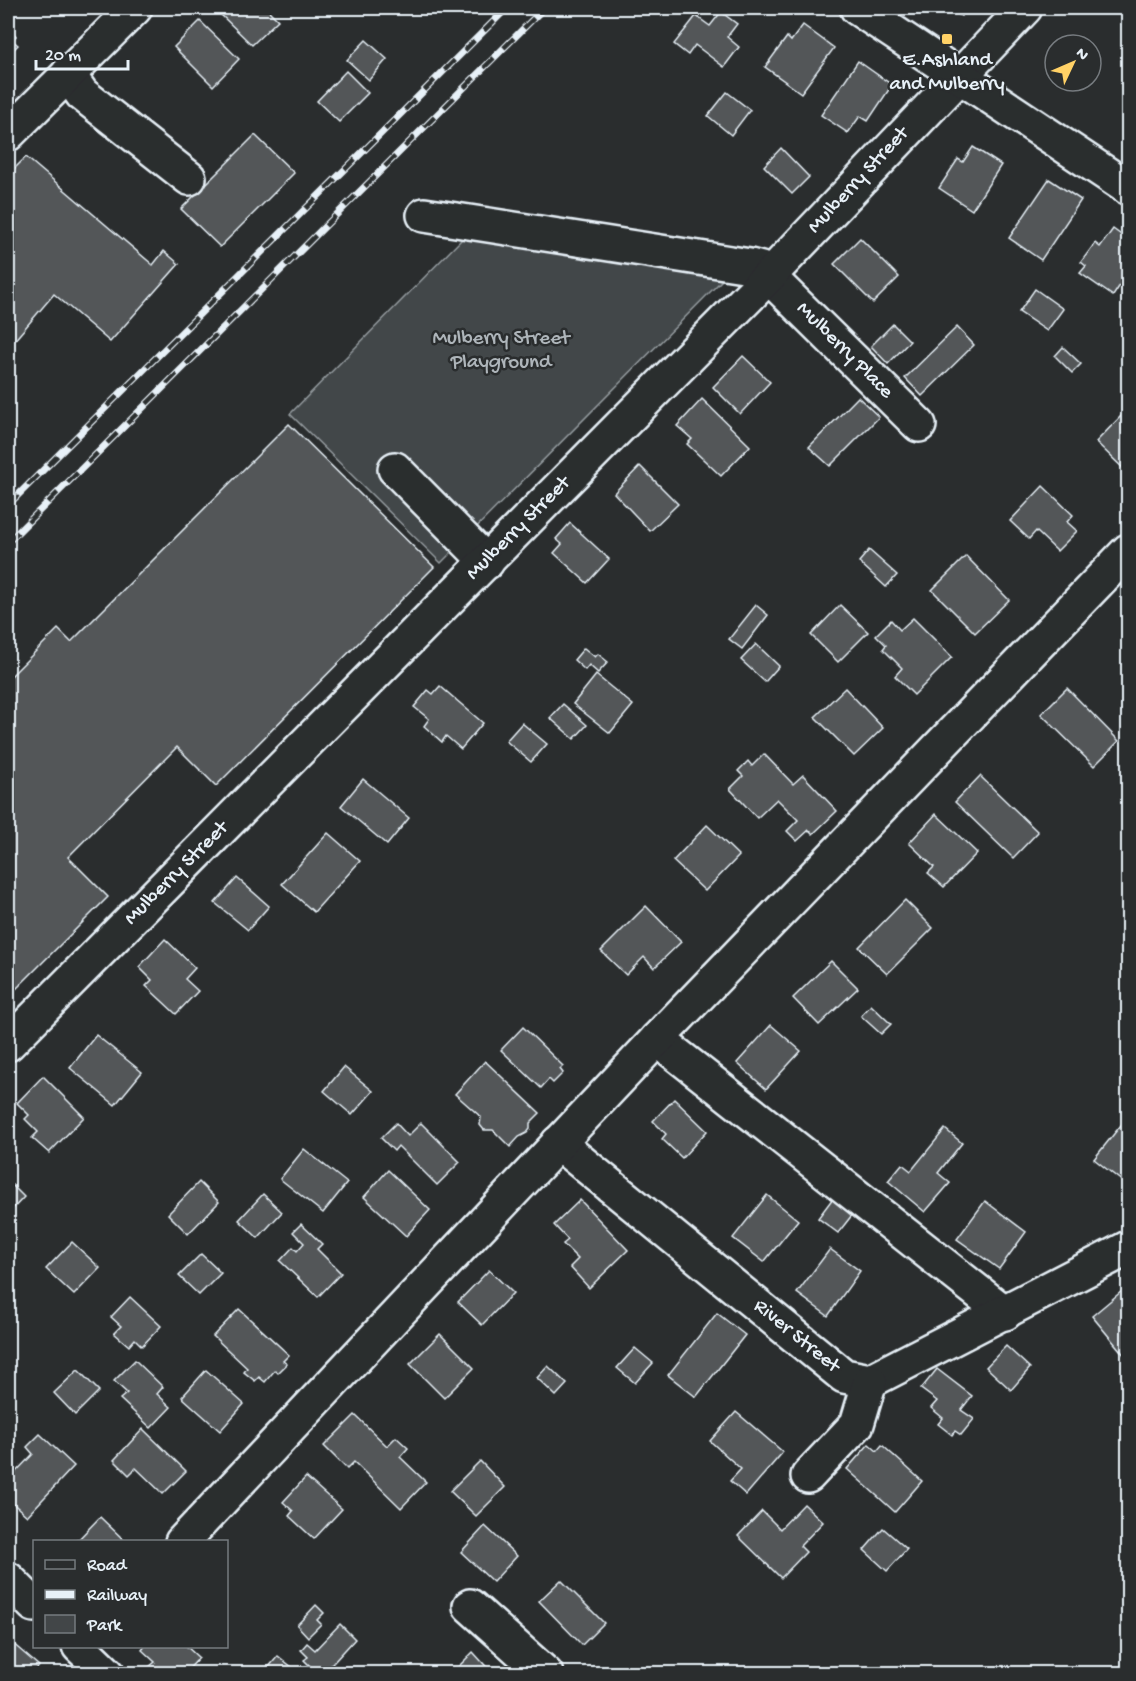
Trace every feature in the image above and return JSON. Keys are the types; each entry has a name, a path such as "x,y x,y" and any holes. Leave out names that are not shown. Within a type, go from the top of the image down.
{"street":[{"path":"8,134 135,8"},
{"path":"857,8 1128,188"},
{"name":"Mulberry Street","path":"8,1044 769,276 1025,8"},
{"path":"68,74 82,94 189,178"},
{"path":"424,215 750,266 761,269 769,276"},
{"name":"Mulberry Place","path":"769,276 919,425"},
{"path":"395,469 487,562"},
{"path":"184,1540 657,1039 1128,551"},
{"path":"657,1039 1005,1312"},
{"name":"River Street","path":"558,1143 844,1376 870,1381"},
{"path":"808,1476 857,1424 870,1381 1128,1248"},
{"path":"8,1579 33,1604"},
{"path":"470,1606 546,1674"},
{"path":"82,1648 108,1674"}],"green space":[{"name":"Mulberry Street Playground","path":"464,237 723,279 441,563 290,414"}],"building":[{"path":"214,8 266,8 278,20 252,45"},
{"path":"948,8 969,8 961,16"},
{"path":"721,12 737,24 727,37 739,47 724,67 695,45 688,55 674,44 696,16 710,26"},
{"path":"200,21 239,59 213,86 174,47"},
{"path":"803,25 834,48 801,93 765,67 787,37 791,41"},
{"path":"8,28 16,36 12,40 18,45 8,55"},
{"path":"366,40 387,59 369,80 347,60"},
{"path":"858,61 892,85 868,121 860,116 848,133 821,115"},
{"path":"346,71 368,93 339,122 317,101"},
{"path":"727,92 750,110 731,135 708,116"},
{"path":"255,135 294,173 220,247 181,209"},
{"path":"973,147 1001,165 972,210 939,188 958,159 963,162"},
{"path":"781,148 809,177 792,194 764,166"},
{"path":"26,157 153,265 164,251 179,264 110,342 54,294 8,348 8,175"},
{"path":"1049,179 1081,200 1041,260 1009,238"},
{"path":"1113,229 1128,240 1128,273 1113,296 1080,273 1086,266 1081,262 1095,243 1100,247"},
{"path":"860,238 899,277 873,303 834,264"},
{"path":"1035,289 1063,309 1047,331 1019,312"},
{"path":"893,324 910,341 888,364 871,346"},
{"path":"957,327 974,345 922,396 905,378"},
{"path":"1063,347 1081,364 1072,373 1055,356"},
{"path":"743,356 770,382 740,414 713,387"},
{"path":"858,397 879,417 830,466 809,447"},
{"path":"702,399 750,446 721,476 687,444 692,439 677,426"},
{"path":"1125,412 1128,416 1128,473 1096,442"},
{"path":"289,424 434,567 216,786 177,747 68,857 108,897 8,997 8,679 58,629 71,642"},
{"path":"640,466 678,504 650,531 614,493"},
{"path":"1043,486 1073,515 1067,522 1077,531 1057,551 1036,531 1029,539 1010,521"},
{"path":"570,523 609,559 587,583 554,553 562,544 556,539"},
{"path":"869,550 897,575 886,587 859,562"},
{"path":"966,556 1009,600 975,633 932,590"},
{"path":"756,605 768,615 742,649 729,639"},
{"path":"840,605 868,632 838,662 811,635"},
{"path":"913,618 952,657 914,695 895,676 902,668 883,649 886,645 876,635 891,620 900,630"},
{"path":"756,644 779,666 765,682 741,660"},
{"path":"584,648 595,657 598,654 608,662 598,673 589,665 585,670 574,660"},
{"path":"596,675 633,705 610,733 573,704"},
{"path":"440,686 483,723 461,749 446,736 442,742 424,726 429,719 414,707 428,690 433,694"},
{"path":"845,688 883,728 854,756 815,717"},
{"path":"1067,688 1119,741 1094,766 1041,714"},
{"path":"563,704 587,725 574,739 550,718"},
{"path":"522,723 547,744 531,762 506,741"},
{"path":"764,754 793,784 803,775 837,811 813,834 809,830 797,841 787,831 798,820 777,799 757,818 730,789 743,776 738,771 748,761 752,766"},
{"path":"980,776 1038,832 1013,858 955,802"},
{"path":"363,779 409,818 387,845 341,806"},
{"path":"936,814 977,853 944,887 928,873 934,867 909,843"},
{"path":"707,825 739,856 705,891 673,861"},
{"path":"328,833 360,861 314,912 282,884"},
{"path":"237,878 269,906 248,930 215,903"},
{"path":"905,900 933,928 887,974 859,947"},
{"path":"646,906 681,942 654,968 644,957 626,975 601,951"},
{"path":"165,939 195,968 185,979 198,991 176,1014 146,986 152,980 139,967"},
{"path":"831,961 858,988 819,1025 793,998"},
{"path":"871,1005 891,1024 881,1034 861,1016"},
{"path":"771,1025 801,1051 766,1089 737,1063"},
{"path":"523,1027 563,1066 560,1069 563,1073 553,1083 549,1079 541,1088 501,1050"},
{"path":"96,1035 142,1072 115,1105 70,1068"},
{"path":"485,1061 540,1113 530,1123 527,1133 519,1137 510,1147 493,1130 484,1130 480,1125 481,1117 455,1094"},
{"path":"344,1067 373,1091 352,1115 324,1091"},
{"path":"43,1076 84,1117 49,1153 32,1138 38,1132 25,1119 29,1115 17,1103"},
{"path":"674,1099 707,1131 682,1158 662,1139 666,1134 653,1121"},
{"path":"1125,1120 1128,1123 1128,1186 1094,1159"},
{"path":"396,1123 408,1136 421,1123 460,1162 437,1185 398,1146 394,1151 381,1138"},
{"path":"945,1129 962,1143 938,1173 950,1183 925,1212 888,1181 902,1164 911,1171"},
{"path":"304,1149 347,1183 323,1213 280,1179"},
{"path":"388,1170 430,1210 406,1236 364,1197"},
{"path":"8,1181 24,1197 8,1214"},
{"path":"199,1182 219,1202 188,1234 168,1214"},
{"path":"263,1194 282,1212 258,1238 239,1220"},
{"path":"836,1194 856,1210 838,1233 818,1218"},
{"path":"767,1195 798,1220 764,1262 733,1238"},
{"path":"580,1200 628,1250 589,1288 570,1267 578,1259 563,1244 568,1240 554,1225"},
{"path":"985,1201 1026,1232 999,1269 957,1239"},
{"path":"301,1224 322,1244 317,1249 341,1273 318,1297 280,1261 293,1247 297,1251 304,1243 293,1232"},
{"path":"72,1242 100,1268 74,1295 46,1269"},
{"path":"830,1249 860,1271 828,1316 797,1293"},
{"path":"201,1254 221,1273 199,1295 179,1276"},
{"path":"489,1270 513,1293 482,1325 458,1302"},
{"path":"1128,1286 1128,1352 1125,1356 1092,1316"},
{"path":"130,1297 161,1326 142,1346 135,1339 129,1346 114,1333 121,1326 111,1317"},
{"path":"239,1309 289,1355 283,1361 287,1364 278,1373 275,1370 265,1382 259,1377 255,1381 244,1372 247,1368 213,1336"},
{"path":"717,1313 745,1335 696,1397 668,1375"},
{"path":"440,1334 474,1368 444,1398 410,1364"},
{"path":"1006,1346 1030,1368 1011,1390 986,1367"},
{"path":"635,1348 653,1363 635,1383 617,1368"},
{"path":"135,1360 163,1387 157,1394 171,1407 151,1428 120,1399 127,1393 114,1381"},
{"path":"548,1366 567,1384 556,1396 537,1378"},
{"path":"937,1369 972,1396 961,1410 974,1419 961,1435 955,1431 952,1435 938,1424 943,1418 931,1408 937,1401 921,1389"},
{"path":"78,1370 99,1391 75,1415 54,1393"},
{"path":"206,1370 244,1404 220,1431 182,1397"},
{"path":"736,1412 783,1452 746,1495 730,1481 741,1469 710,1441"},
{"path":"355,1415 387,1446 396,1437 408,1448 400,1457 426,1482 401,1508 354,1462 347,1469 324,1446"},
{"path":"143,1429 186,1471 163,1494 136,1468 129,1475 114,1460"},
{"path":"40,1434 74,1466 27,1516 8,1499 8,1480 33,1454 27,1447"},
{"path":"869,1444 877,1451 882,1445 922,1481 895,1512 847,1469"},
{"path":"480,1461 505,1487 476,1516 450,1491"},
{"path":"306,1477 342,1509 314,1539 289,1516 293,1511 283,1502"},
{"path":"804,1504 823,1522 800,1546 806,1552 781,1578 738,1536 762,1511 780,1529"},
{"path":"100,1517 124,1540 78,1540"},
{"path":"485,1526 517,1556 493,1582 461,1552"},
{"path":"883,1528 907,1549 887,1571 864,1550"},
{"path":"561,1580 604,1623 582,1645 539,1601"},
{"path":"316,1605 324,1613 317,1620 321,1624 308,1637 297,1625"},
{"path":"340,1624 355,1639 323,1674 302,1674 310,1666 304,1660 308,1657 301,1650 307,1643 315,1650"},
{"path":"11,1642 39,1666 32,1674 8,1674 8,1646"},
{"path":"144,1648 188,1648 199,1658 184,1674 178,1674 175,1671 172,1674 163,1672 156,1674 149,1667 155,1662 142,1650"},
{"path":"473,1652 493,1674 451,1674"},
{"path":"278,1656 298,1672 297,1674 263,1674"}],"railway":[{"path":"8,505 507,8"},
{"path":"8,542 544,8"}],"place":[{"name":"E.Ashland and Mulberry","path":"947,39"}]}
